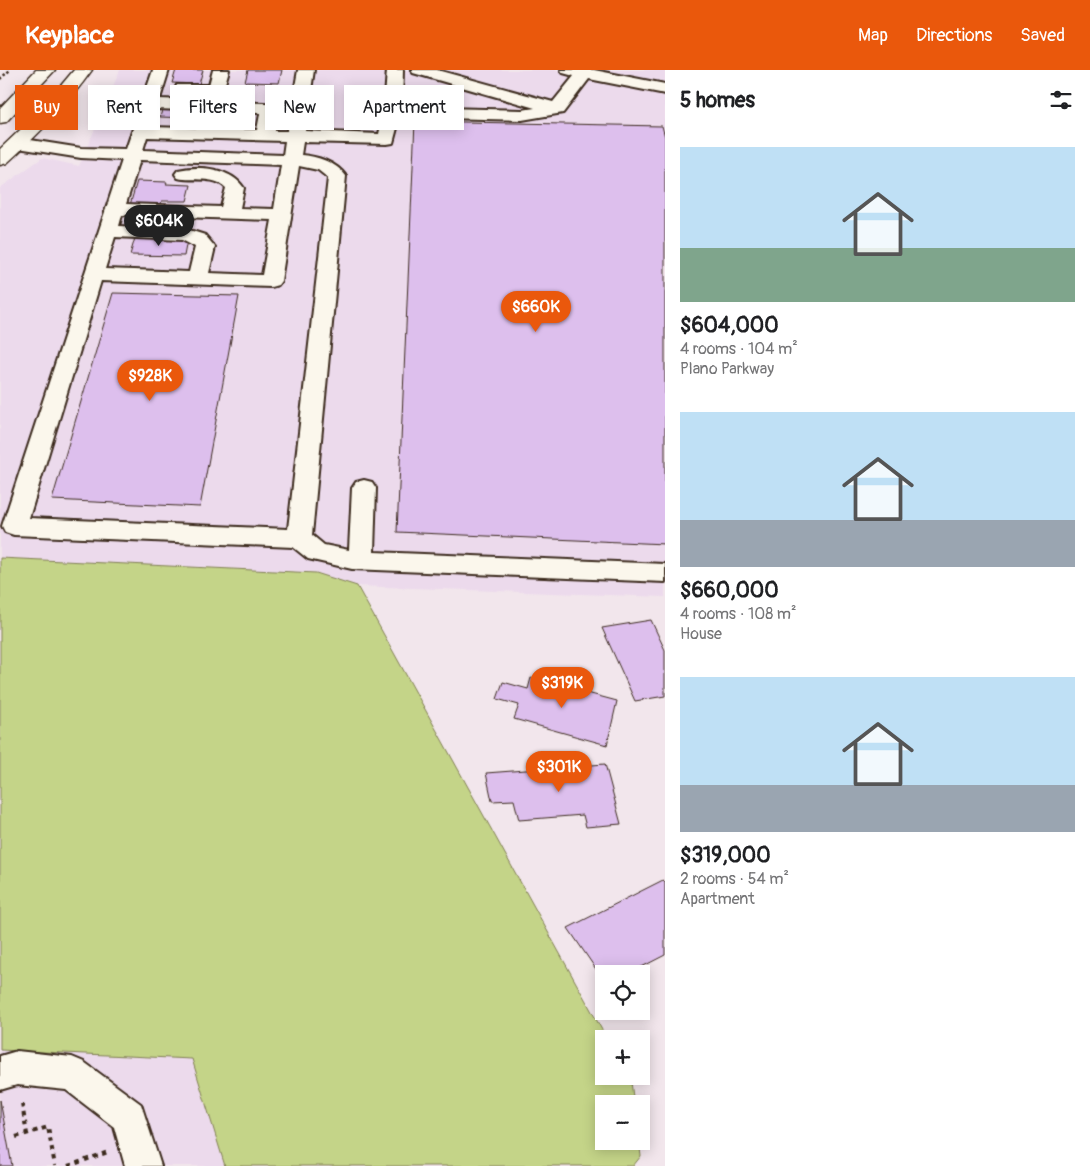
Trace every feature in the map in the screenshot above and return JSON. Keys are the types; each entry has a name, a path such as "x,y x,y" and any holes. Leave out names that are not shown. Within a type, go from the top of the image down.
{"main road":[{"path":"0,118 46,70"},
{"path":"0,159 46,116 83,70"}],"street":[{"path":"155,85 160,70"},
{"path":"160,95 216,90 221,70"},
{"path":"93,275 271,281 306,70"},
{"path":"394,85 395,70"},
{"path":"419,70 557,109"},
{"path":"557,109 577,72 664,86"},
{"path":"440,85 441,76"},
{"path":"160,97 264,108 269,114 265,135"},
{"path":"464,113 522,115 557,109"},
{"path":"389,130 387,138 141,132 135,167 115,209 14,526 299,538 317,553 360,560 665,573"},
{"path":"18,143 81,153 135,167 292,160 309,161 324,166 337,176 299,538"},
{"path":"164,174 211,175 224,177 231,181 235,188 229,213"},
{"path":"115,209 282,215"},
{"path":"108,231 193,236 202,241 205,247 198,278"},
{"path":"360,560 364,488"},
{"path":"0,1074 17,1068 72,1074 137,1141"}],"path":[{"path":"0,79 10,70"},
{"path":"22,1104 27,1134"},
{"path":"16,1137 48,1127 55,1166"},
{"path":"68,1166 137,1141"}],"shaded area":[{"path":"120,70 665,70 665,597 357,586 316,573 0,558 0,188 42,158 79,166 94,130 160,130 160,85 114,85"},
{"path":"0,1050 193,1059 225,1166 0,1166"}],"green space":[{"path":"0,558 316,573 357,586 602,1030 595,1030 595,1085 631,1085 633,1095 595,1095 595,1150 640,1150 641,1156 633,1166 225,1166 192,1059 0,1050"}],"building":[{"path":"176,70 203,70 199,84 172,83"},
{"path":"248,70 282,70 279,83 245,82"},
{"path":"163,107 170,107 170,117 160,117"},
{"path":"464,122 662,126 665,137 665,544 397,532 415,130 464,130"},
{"path":"137,181 191,185 187,201 162,201 160,206 130,205"},
{"path":"135,238 187,240 184,256 130,255"},
{"path":"113,293 239,296 200,507 52,500"},
{"path":"651,620 665,650 665,696 635,701 602,628"},
{"path":"531,678 617,701 607,745 514,719 519,705 497,699 503,682 528,689"},
{"path":"605,764 621,824 586,827 583,815 519,820 514,800 492,801 486,773"},
{"path":"663,880 665,882 665,955 646,965 595,965 595,968 568,928"},
{"path":"0,1100 12,1166 0,1166"}]}
